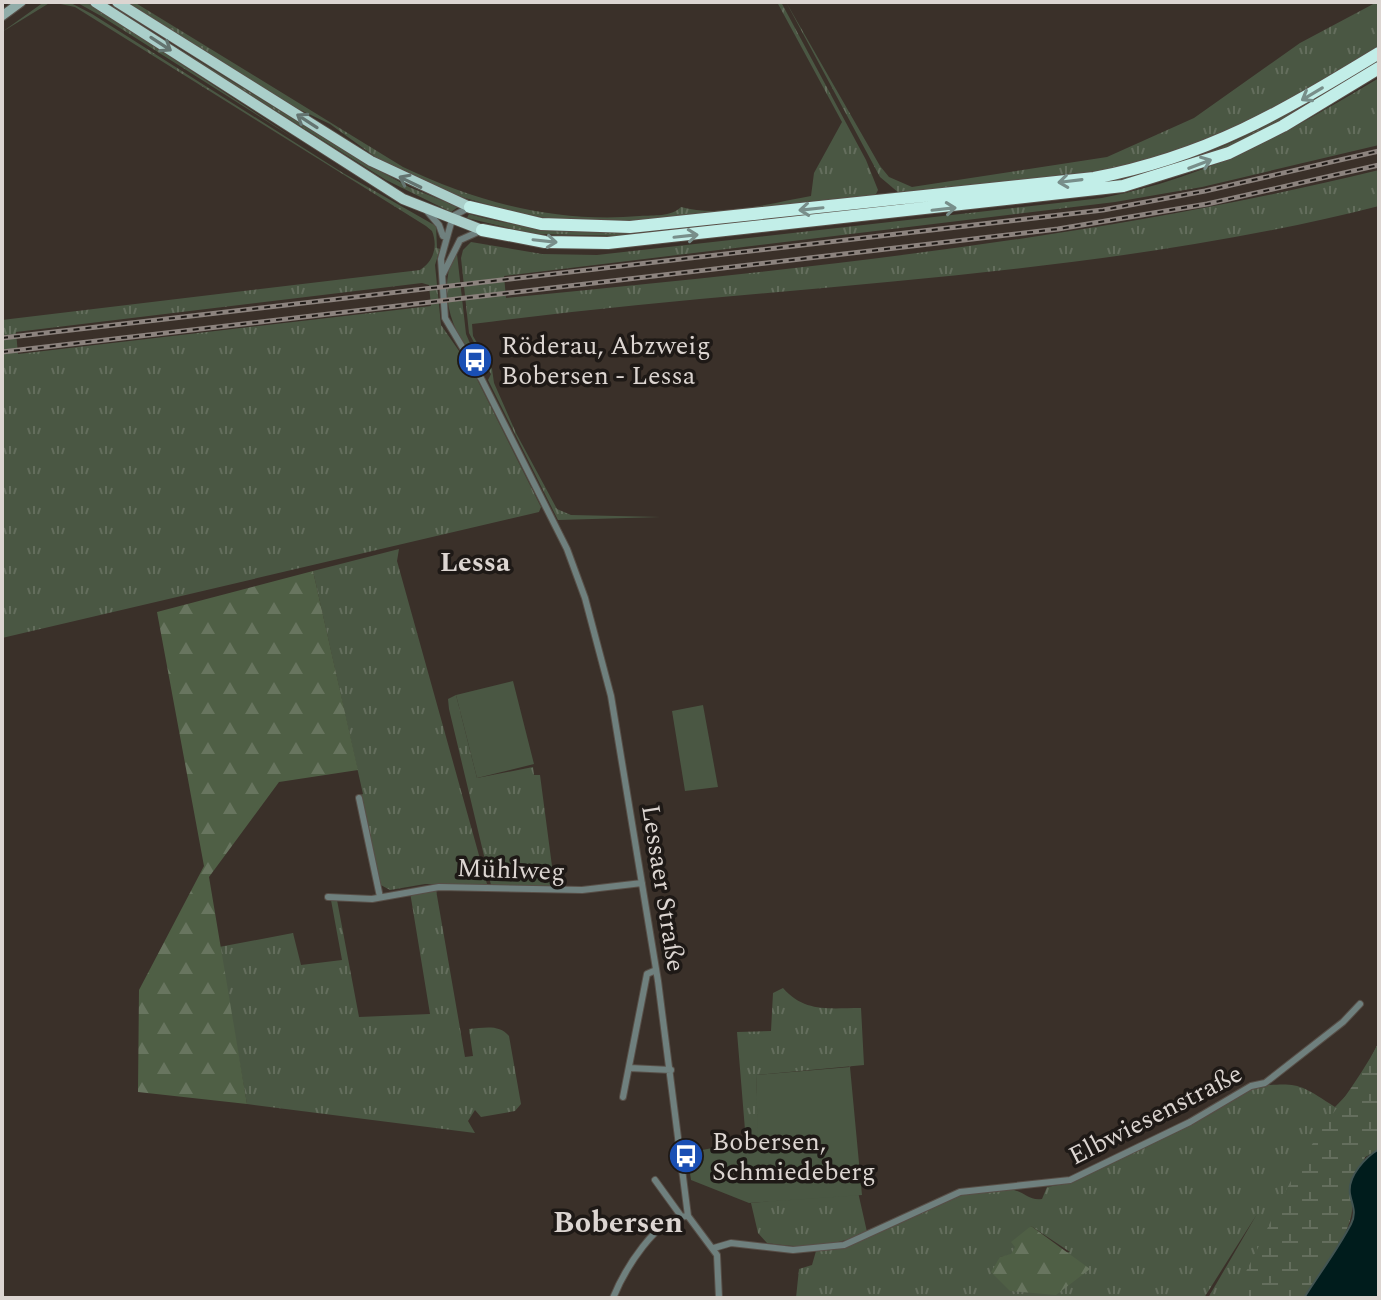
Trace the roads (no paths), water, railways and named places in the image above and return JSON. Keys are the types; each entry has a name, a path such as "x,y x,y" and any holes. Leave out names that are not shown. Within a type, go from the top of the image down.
{"highway":[{"path":"470,207 541,224 630,227 1094,178 1156,165 1222,141 1308,97 1379,53"},
{"path":"482,230 545,242 608,243 960,207 1123,186 1229,153 1283,126 1379,68"}],"main road":[{"path":"95,2 403,199 482,230"},
{"path":"117,2 371,161 470,207"}],"street":[{"path":"2,16 21,2"},
{"path":"444,239 459,211 470,207"},
{"path":"426,210 439,225 444,239"},
{"path":"442,278 460,240 482,230"},
{"name":"Lessaer Straße","path":"444,239 443,307 450,328 482,380 567,549 591,618 618,728 656,970 671,1070 684,1216"},
{"path":"359,798 380,897"},
{"name":"Mühlweg","path":"328,897 380,897 439,887 572,891 642,883"},
{"path":"623,1097 647,974 656,970"},
{"name":"Elbwiesenstraße","path":"714,1248 731,1243 793,1250 844,1245 960,1192 1045,1184 1078,1177 1190,1122 1251,1086 1265,1083 1335,1029 1360,1004"},
{"path":"629,1068 671,1070"},
{"path":"655,1180 714,1248 719,1298"},
{"path":"613,1298 634,1256 684,1216"}],"water":[{"path":"1379,1149 1379,1298 1304,1298 1353,1220 1350,1187 1354,1174"}],"railway":[{"path":"2,338 1103,210 1205,191 1379,151"},
{"path":"2,352 1058,229 1207,204 1379,165"}],"place":[{"name":"Röderau, Abzweig Bobersen - Lessa","path":"475,360"},
{"name":"Bobersen, Schmiedeberg","path":"686,1156"}],"district":[{"name":"Lessa","path":"475,561"},
{"name":"Bobersen","path":"618,1222"}]}
